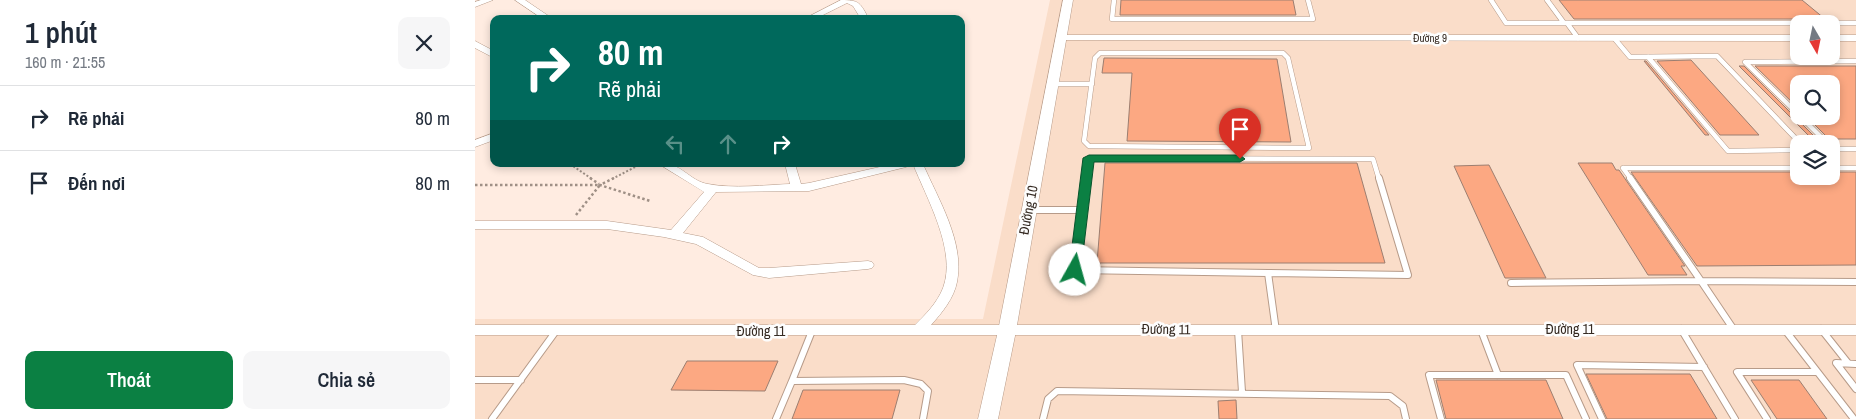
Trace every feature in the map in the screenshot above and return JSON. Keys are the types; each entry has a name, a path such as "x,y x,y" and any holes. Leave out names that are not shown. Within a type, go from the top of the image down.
{"street":[{"path":"475,5 489,0"},
{"path":"519,0 543,15"},
{"path":"816,15 847,0 856,4 863,15"},
{"name":"Đường 10","path":"988,419 1007,331 1068,0"},
{"name":"Đường 9","path":"1062,38 1790,38"},
{"path":"1840,38 1856,38"},
{"path":"475,44 490,53"},
{"path":"475,144 490,138"},
{"path":"669,167 699,186 712,188 797,188 892,167"},
{"path":"791,167 797,188"},
{"path":"917,332 932,315 945,295 951,282 953,259 919,167"},
{"path":"669,235 678,231 712,188"},
{"path":"475,225 607,225 669,235 699,240 757,272 769,273 868,265"},
{"name":"Đường 11","path":"475,330 917,332 1680,328 1856,330"}],"lane":[{"path":"1114,0 1113,19 1313,19 1308,0"},
{"path":"1491,0 1506,23 1856,23"},
{"path":"1547,0 1578,38"},
{"path":"1614,38 1630,57 1717,56 1792,135"},
{"path":"1100,53 1283,53 1288,58 1309,148 1089,146 1084,142 1092,84 1095,58 1100,53"},
{"path":"1648,56 1729,151 1790,150"},
{"path":"1840,61 1856,61"},
{"path":"1790,62 1745,62 1790,107"},
{"path":"1052,84 1092,84"},
{"path":"1808,125 1819,135"},
{"path":"1840,150 1856,150"},
{"path":"1089,158 1373,159 1408,275 1268,273 1075,270 1089,158"},
{"path":"1734,330 1623,168 1790,168"},
{"path":"1840,168 1856,168"},
{"path":"1028,210 1082,210"},
{"path":"1268,273 1276,331"},
{"path":"1511,283 1701,281 1855,283"},
{"path":"1680,328 1735,419"},
{"path":"1821,329 1847,363"},
{"path":"1238,330 1241,392"},
{"path":"1481,330 1498,375"},
{"path":"1785,330 1854,419"},
{"path":"492,419 556,331"},
{"path":"776,419 812,331"},
{"path":"1856,364 1836,363 1856,389"},
{"path":"1602,419 1577,365 1704,367"},
{"path":"1767,419 1737,372 1817,372"},
{"path":"1441,419 1429,374 1566,376 1586,419"},
{"path":"475,380 521,380"},
{"path":"792,381 916,381 923,384 930,394 923,419"},
{"path":"1043,419 1046,400 1057,391 1241,392 1390,396 1403,406 1407,419"}],"path":[{"path":"574,167 600,185"},
{"path":"575,216 600,185 635,167"},
{"path":"475,185 600,185 651,201"}],"shaded area":[{"path":"1050,0 1856,0 1856,419 475,419 475,319 983,319"}],"building":[{"path":"1121,0 1293,0 1296,15 1120,15"},
{"path":"1559,0 1802,0 1820,15 1790,15 1790,19 1574,19"},
{"path":"1104,58 1277,59 1291,142 1127,141 1132,73 1102,73"},
{"path":"1691,60 1759,135 1720,135 1657,61"},
{"path":"1644,61 1646,61 1709,135 1705,135"},
{"path":"1739,66 1744,66 1790,112 1790,117"},
{"path":"1755,66 1856,66 1856,139 1840,139 1840,135 1825,135 1815,125 1840,125 1840,75 1790,75 1790,100"},
{"path":"1798,125 1803,125 1813,135 1808,135"},
{"path":"1105,163 1357,163 1385,263 1097,263"},
{"path":"1578,163 1612,163 1616,170 1619,170 1685,266 1681,266 1687,275 1648,275"},
{"path":"1489,165 1546,278 1505,278 1454,166"},
{"path":"1631,172 1790,172 1790,185 1840,185 1840,172 1856,172 1856,265 1697,266"},
{"path":"687,361 778,361 765,391 671,390"},
{"path":"1586,374 1690,374 1717,419 1607,419"},
{"path":"1436,380 1546,380 1563,419 1446,419"},
{"path":"1751,380 1799,380 1827,419 1777,419"},
{"path":"803,390 900,390 892,419 792,419"},
{"path":"1236,400 1237,419 1219,419 1218,401"}],"route":[{"path":"1075,270 1089,158 1240,159"}]}
